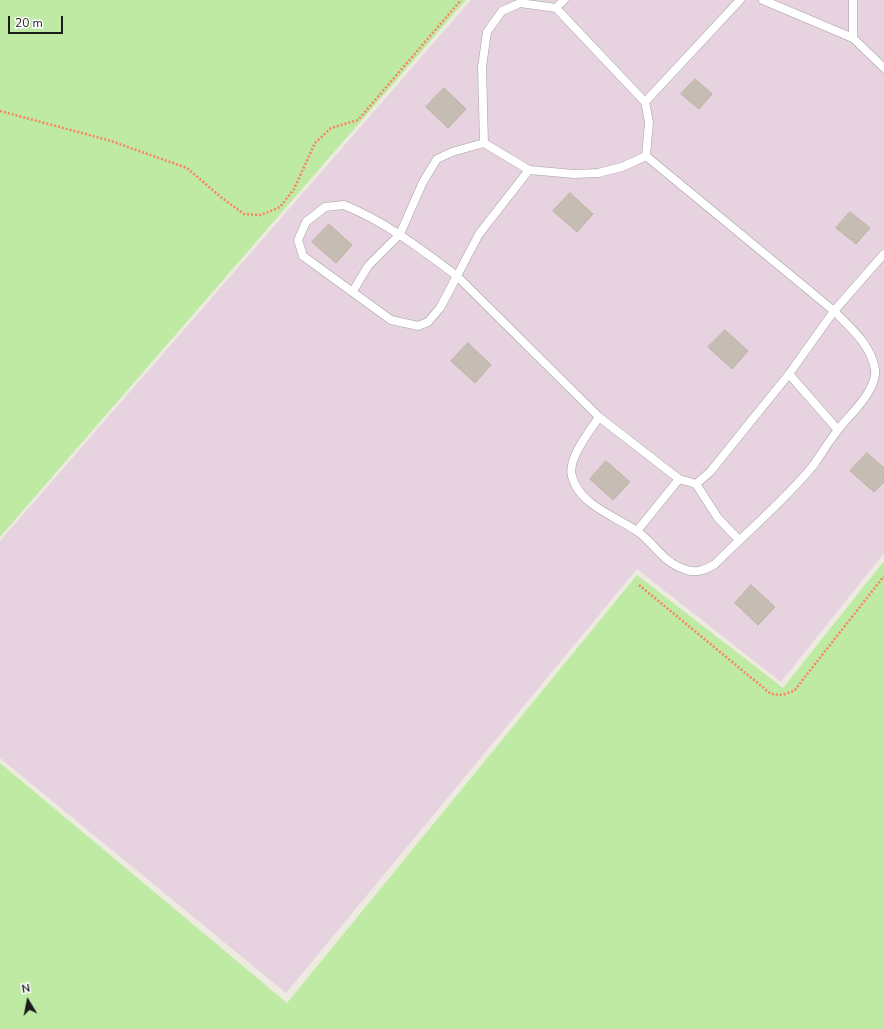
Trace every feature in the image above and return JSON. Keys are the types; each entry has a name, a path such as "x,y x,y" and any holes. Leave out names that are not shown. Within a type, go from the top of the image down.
{"lane":[{"path":"556,8 564,0"},
{"path":"645,102 740,0"},
{"path":"763,0 853,38 884,68"},
{"path":"853,0 853,38"},
{"path":"484,144 482,67 488,32 502,11 520,3 556,8 645,102 649,122 646,156"},
{"path":"353,291 368,266 400,234 423,182 437,159 452,152 484,144 529,170 574,174 598,173 622,167 646,156"},
{"path":"599,417 575,454 571,474 577,489 585,498 619,522 637,531 673,565 685,570 696,572 716,564 812,467 838,430 860,404 871,386 875,370 870,354 856,332 834,311 646,156"},
{"path":"529,170 479,234 456,276 440,308 428,322 418,326 391,320 303,256 298,240 306,222 325,207 344,205 364,213 400,234 456,276 599,417 679,479 696,484 718,518 739,540"},
{"path":"696,484 710,472 789,374 834,311 884,254"},
{"path":"789,374 838,430"},
{"path":"637,531 679,479"}],"path":[{"path":"0,111 108,140 187,168 222,198 244,214 261,215 280,206 294,189 315,143 330,128 358,120 461,0"},
{"path":"639,585 771,694 782,695 794,691 884,576"}],"shaded area":[{"path":"471,0 884,0 884,553 781,682 637,569 286,993 0,758 0,541"}],"green space":[{"path":"0,0 466,0 0,537"},
{"path":"884,561 884,1029 0,1029 0,763 287,1003 637,575 783,688"}],"building":[{"path":"695,79 712,94 699,109 681,94"},
{"path":"444,88 466,109 448,128 426,107"},
{"path":"570,193 593,214 577,232 553,211"},
{"path":"850,212 870,228 856,244 836,228"},
{"path":"329,224 352,245 336,263 312,242"},
{"path":"725,330 748,351 732,369 708,347"},
{"path":"468,343 491,365 475,383 451,361"},
{"path":"867,453 884,468 884,482 874,492 850,471"},
{"path":"606,461 630,482 613,500 590,479"},
{"path":"751,585 775,607 758,625 735,603"}]}
